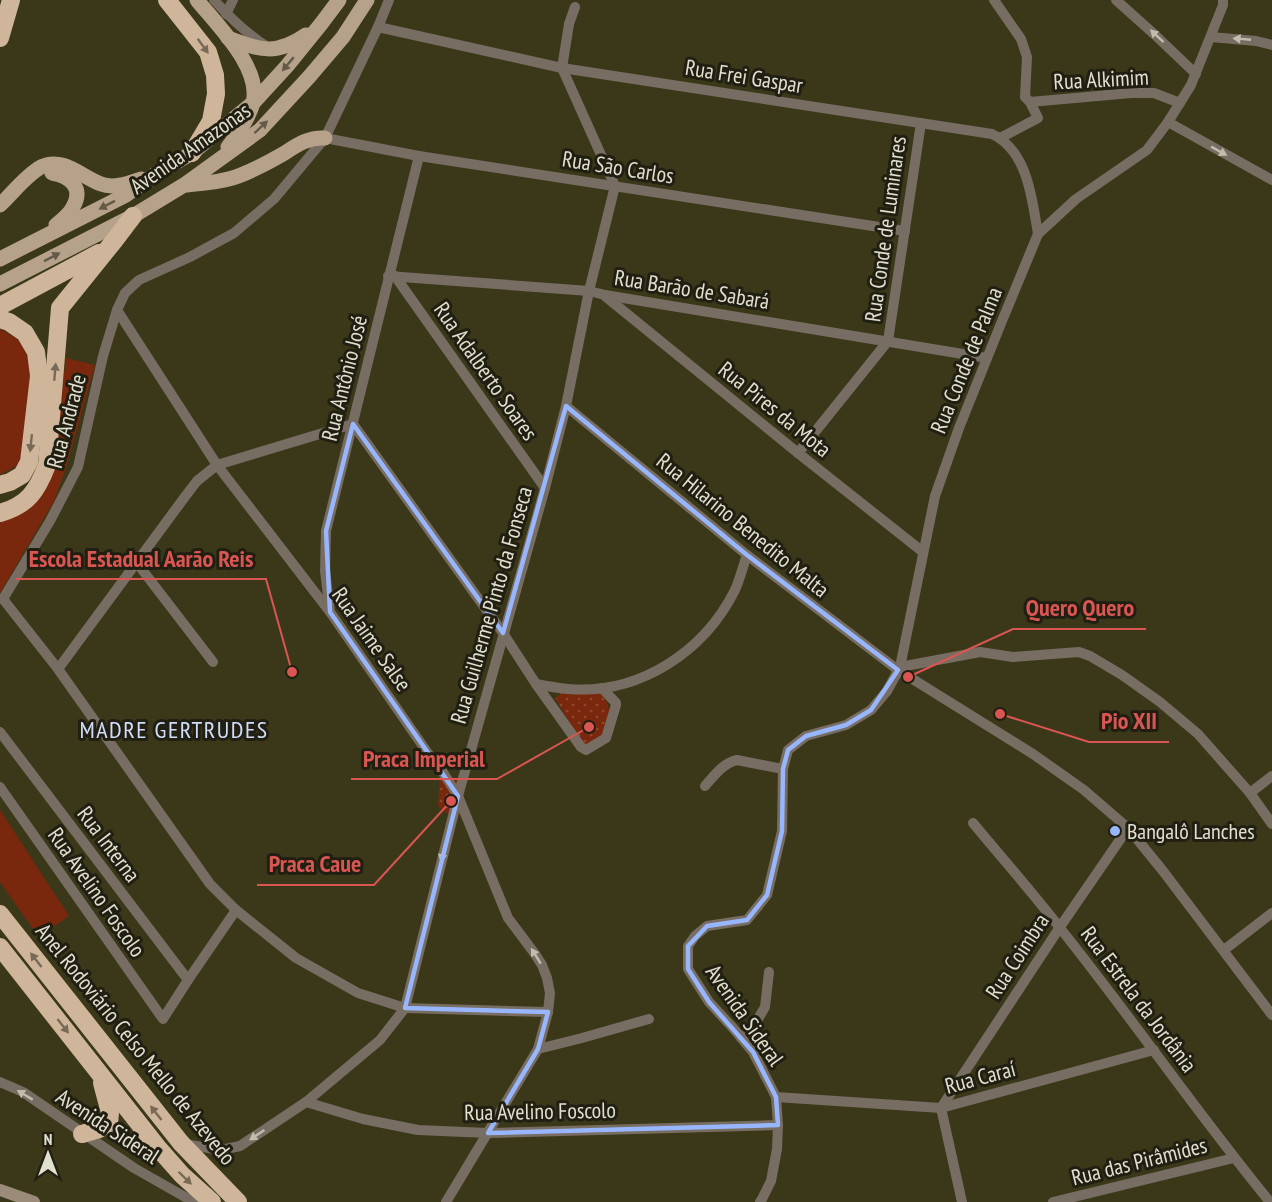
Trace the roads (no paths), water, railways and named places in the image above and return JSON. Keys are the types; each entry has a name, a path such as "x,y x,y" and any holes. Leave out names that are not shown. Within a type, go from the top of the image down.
{"highway":[{"path":"0,38 11,0"},
{"path":"167,0 208,52 215,75 216,94 211,121 192,153"},
{"path":"0,513 24,502 32,495 47,465 60,308 133,216"},
{"path":"0,306 108,248"},
{"path":"0,319 25,333 36,352 39,376 29,462 22,475 10,483 0,485"},
{"name":"Anel Rodoviário Celso Mello de Azevedo","path":"0,914 181,1143 238,1202"},
{"name":"Anel Rodoviário Celso Mello de Azevedo","path":"0,947 6,963 203,1201"},
{"path":"82,1134 109,1123 110,1113 99,1073"}],"main road":[{"path":"196,0 244,60 252,79 254,102 241,130 215,164"},
{"name":"Avenida Amazonas","path":"0,259 126,195 154,175 192,153 254,102 339,0"},
{"name":"Avenida Amazonas","path":"0,284 133,216 184,185 260,130 343,37 367,0"},
{"path":"228,38 251,47 280,49 297,42 321,24"},
{"path":"184,185 223,181 240,176 260,167 299,143 310,139 325,138"},
{"path":"0,205 42,166 57,164 101,184 109,185 125,184 154,175"},
{"path":"31,174 61,174 70,179 75,186 75,206 39,240"},
{"path":"0,1190 34,1202"}],"street":[{"path":"214,0 246,33 271,50"},
{"path":"226,14 233,0"},
{"name":"Rua Andrade","path":"2,599 50,520 78,467 103,356 117,310 125,293 139,280 190,257 234,233 274,199 325,138 389,0"},
{"path":"994,0 1021,39 1027,57 1028,99 1038,118 1000,138 1017,157 1029,184 1038,234"},
{"path":"1116,0 1196,74"},
{"name":"Rua Conde de Palma","path":"899,669 935,496 987,358 1038,234 1076,199 1146,150 1168,122 1196,74 1223,0"},
{"path":"574,7 562,68 615,186"},
{"name":"Rua Frei Gaspar","path":"378,27 562,68 992,134 1000,138"},
{"path":"1211,37 1256,40 1272,45"},
{"name":"Rua Alkimim","path":"1028,99 1154,93 1180,103"},
{"path":"1168,122 1272,180"},
{"name":"Rua Conde de Luminares","path":"798,453 888,341 921,123"},
{"name":"Rua São Carlos","path":"325,138 418,156 905,231"},
{"name":"Rua Antônio José","path":"330,612 325,571 326,531 392,276 418,156"},
{"name":"Rua Guilherme Pinto da Fonseca","path":"181,1143 221,1150 240,1146 306,1102 380,1040 405,1008 458,796 566,405 589,291 615,186"},
{"name":"Rua Barão de Sabará","path":"392,276 589,291 987,358"},
{"name":"Rua Adalberto Soares","path":"392,276 544,488"},
{"name":"Rua Pires da Mota","path":"605,295 923,552"},
{"name":"Rua Jaime Salse","path":"117,310 217,465 330,612 442,771 458,796 508,918 535,954 547,978 550,993 548,1012 538,1049 446,1202"},
{"name":"Rua Hilarino Benedito Malta","path":"566,405 747,555 899,669 1033,754 1084,790 1128,828 1272,1015"},
{"path":"58,669 197,482 217,465 353,424 503,633 581,747 586,750 606,738 616,703 602,688"},
{"path":"536,684 569,689 602,688 636,680 668,665 696,644 719,618 736,588 747,555"},
{"path":"136,563 213,662"},
{"path":"2,599 58,669 210,884 236,910 296,958 358,993 405,1008 548,1012"},
{"path":"899,669 980,652 1013,657 1079,652 1090,656 1160,702 1198,734 1250,793 1272,824"},
{"name":"Avenida Sideral","path":"760,1202 771,1180 777,1149 776,1097 753,1052 709,1002 688,969 688,946 695,936 707,926 747,920 767,895 782,831 783,769 788,750 806,736 846,725 871,710 887,691 899,669"},
{"name":"Rua Interna","path":"0,732 188,980"},
{"path":"705,786 721,769 737,760 783,769"},
{"path":"1250,793 1272,776"},
{"name":"Rua Avelino Foscolo","path":"0,787 163,1019 188,980"},
{"name":"Rua Estrela da Jordânia","path":"973,823 1059,927 1270,1202"},
{"name":"Rua Coimbra","path":"941,1108 1059,927 1128,828"},
{"path":"188,980 236,910"},
{"path":"1224,950 1272,913"},
{"path":"741,1038 755,1024 765,1007 769,972"},
{"path":"538,1049 649,1019"},
{"name":"Rua Caraí","path":"776,1097 941,1108 1154,1050"},
{"name":"Avenida Sideral","path":"0,1082 23,1092 134,1168 203,1201"},
{"name":"Rua Avelino Foscolo","path":"306,1102 363,1119 418,1130 488,1133 778,1125"},
{"path":"941,1108 962,1202"},
{"name":"Rua das Pirâmides","path":"1053,1202 1234,1158"}],"place":[{"name":"Escola Estadual Aarão Reis","path":"292,672"},
{"name":"Quero Quero","path":"908,677"},
{"name":"Pio XII","path":"1000,714"},
{"name":"Praca Imperial","path":"589,727"},
{"name":"Praca Caue","path":"451,801"},
{"name":"Bangalô Lanches","path":"1115,831"}],"district":[{"name":"MADRE GERTRUDES","path":"174,730"}]}
